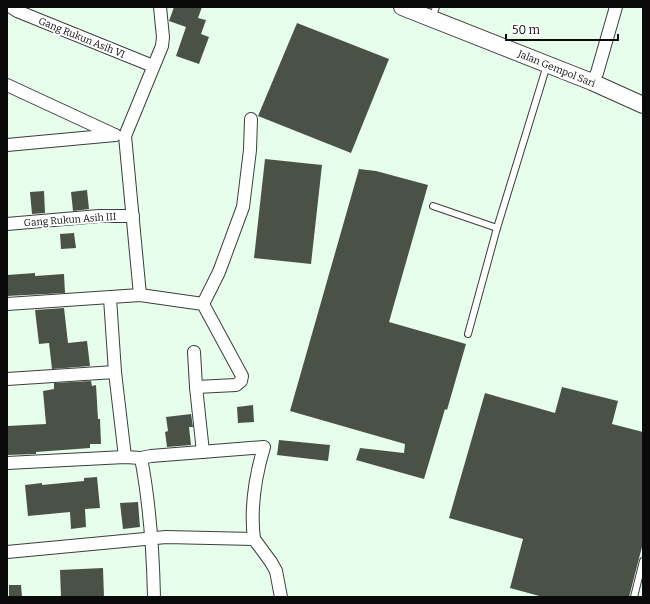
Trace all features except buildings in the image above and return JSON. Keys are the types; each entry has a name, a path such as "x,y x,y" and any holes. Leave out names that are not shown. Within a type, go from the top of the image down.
{"street":[{"name":"Gang Rukun Asih VI","path":"11,7 24,14 153,66"},
{"path":"140,295 133,216 120,135 162,46 163,37 160,7"},
{"name":"Jalan Gempol Sari","path":"402,7 434,13 547,65 592,82 643,105"},
{"path":"592,82 597,73 616,7"},
{"path":"7,84 120,135"},
{"path":"203,304 219,272 243,207 250,150 251,119"},
{"path":"7,145 120,135"},
{"name":"Gang Rukun Asih III","path":"7,224 99,216 133,216"},
{"path":"7,304 140,295 203,304"},
{"path":"110,298 115,372 125,457"},
{"path":"196,387 236,385 241,381 242,376 203,304"},
{"path":"194,352 203,452"},
{"path":"7,379 115,372"},
{"path":"7,464 125,457 141,458 264,447 256,473 252,523 254,539 276,571 281,597"},
{"path":"141,458 146,480 153,539 154,597"},
{"path":"7,552 166,537 254,539"}],"lane":[{"path":"468,334 497,228 547,65"},
{"path":"433,206 497,228"},
{"path":"634,597 643,561"}]}
